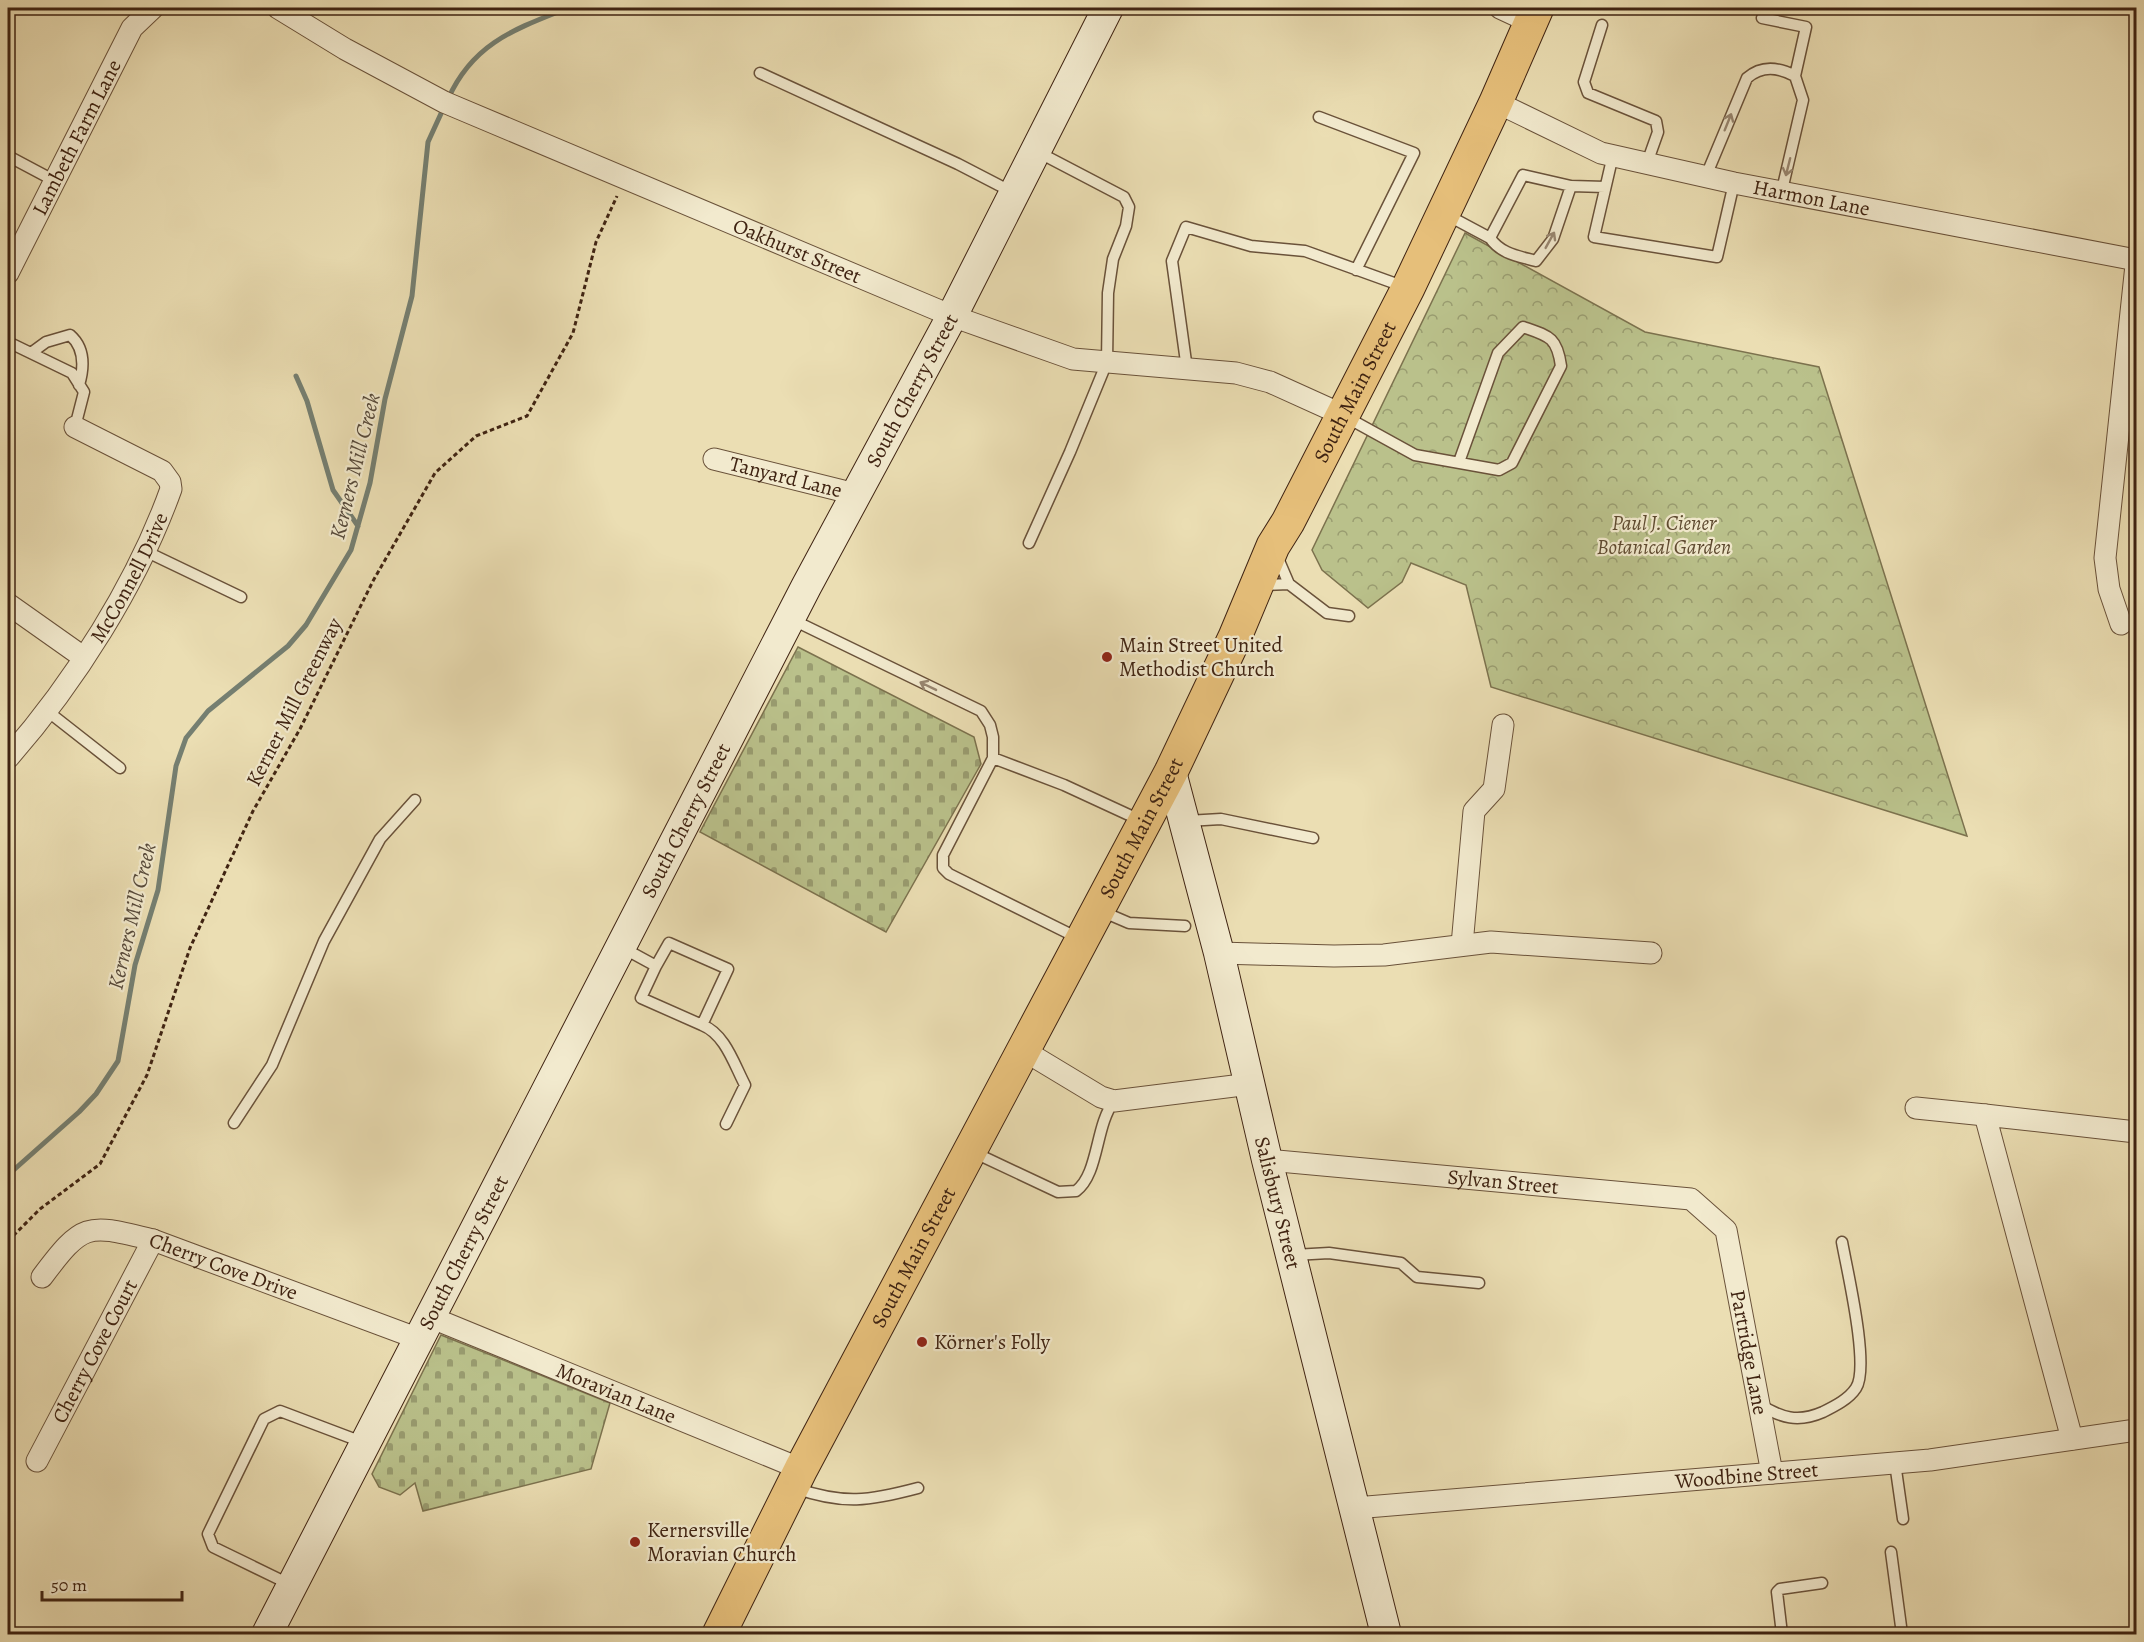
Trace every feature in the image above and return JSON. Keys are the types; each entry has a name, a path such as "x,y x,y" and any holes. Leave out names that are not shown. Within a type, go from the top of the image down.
{"main road":[{"name":"South Cherry Street","path":"267,1635 790,618 952,316 1108,8"},
{"name":"South Main Street","path":"718,1635 797,1478 1171,772 1273,546 1408,288 1496,102 1533,15"},
{"name":"Salisbury Street","path":"1171,772 1219,953 1267,1160 1386,1635"}],"street":[{"name":"Lambeth Farm Lane","path":"8,273 132,28 153,8"},
{"name":"Oakhurst Street","path":"278,8 417,89 952,316 1073,359 1236,373 1270,382 1343,415"},
{"path":"1500,8 1533,15"},
{"name":"Harmon Lane","path":"1496,102 1601,153 1734,183 1782,190 2136,262"},
{"path":"2121,624 2109,590 2105,558 2136,262"},
{"name":"McConnell Drive","path":"8,758 46,710 83,657 146,551 171,489 168,477 75,427"},
{"name":"Tanyard Lane","path":"714,459 855,494"},
{"path":"8,604 83,657"},
{"path":"1462,945 1474,811 1494,789 1503,725"},
{"path":"1219,953 1384,955 1491,942 1651,953"},
{"path":"1023,1050 1101,1097 1114,1101 1250,1084"},
{"path":"1917,1108 2136,1132"},
{"path":"1984,1115 2072,1439"},
{"name":"Sylvan Street","path":"1267,1160 1691,1199 1726,1230"},
{"name":"Cherry Cove Drive","path":"42,1277 65,1245 86,1230 111,1230 153,1240 424,1328"},
{"name":"Partridge Lane","path":"1726,1230 1772,1473"},
{"name":"Cherry Cove Court","path":"37,1461 153,1240"},
{"name":"Moravian Lane","path":"424,1328 797,1478"},
{"name":"Woodbine Street","path":"1355,1508 1895,1463 2136,1430"}],"lane":[{"path":"1762,18 1806,27 1795,76 1803,100 1782,190"},
{"path":"1602,25 1584,82 1588,93 1656,121 1658,132 1647,163"},
{"path":"1706,176 1746,78 1756,70 1768,68 1795,76"},
{"path":"760,73 854,119 958,164 1014,193"},
{"path":"1319,117 1414,153 1356,270"},
{"path":"1029,543 1107,362 1108,293 1113,259 1126,226 1129,207 1124,197 1036,151"},
{"path":"1613,155 1594,237 1717,257 1734,183"},
{"path":"8,156 55,181"},
{"path":"1490,238 1523,175 1571,186 1605,188"},
{"path":"1442,212 1490,238 1496,247 1503,251 1536,261 1552,239 1571,186"},
{"path":"1186,369 1172,261 1186,227 1251,246 1305,251 1408,288"},
{"path":"1343,415 1415,455 1499,470 1512,463 1561,366 1559,350 1551,337 1523,327 1498,353 1459,462"},
{"path":"30,353 46,342 70,335 78,342 82,356 83,374 79,385"},
{"path":"8,342 72,373 84,392 75,427"},
{"path":"1273,546 1288,584 1327,613 1349,616"},
{"path":"146,551 241,597"},
{"path":"1256,585 1288,584"},
{"path":"790,618 981,711 990,725 993,758 943,855 943,868 949,874 1082,940"},
{"path":"46,710 120,768"},
{"path":"993,758 1064,785 1144,822"},
{"path":"234,1123 272,1065 324,941 380,839 415,800"},
{"path":"1184,821 1221,819 1313,837"},
{"path":"1098,909 1129,922 1185,926"},
{"path":"702,1025 728,969 669,943 641,998 711,1029 720,1039 745,1085 726,1124"},
{"path":"620,946 656,966"},
{"path":"970,1151 1058,1192 1076,1191 1088,1178 1102,1121 1114,1101"},
{"path":"1759,1404 1778,1416 1792,1420 1813,1416 1838,1405 1857,1387 1863,1366 1842,1242"},
{"path":"1291,1255 1329,1253 1401,1263 1417,1277 1479,1283"},
{"path":"292,1586 213,1547 208,1533 264,1419 280,1411 365,1443"},
{"path":"1895,1463 1904,1519"},
{"path":"797,1478 843,1501 878,1498 918,1488"},
{"path":"1891,1552 1902,1635"},
{"path":"1782,1635 1777,1592 1780,1589 1822,1583"},
{"path":"2127,1635 2136,1633"}],"path":[{"name":"Kerner Mill Greenway","path":"8,1241 40,1209 100,1164 147,1075 190,948 249,822 300,729 373,581 435,473 476,436 527,416 573,333 596,242 618,191"}],"green space":[{"name":"Paul J. Ciener Botanical Garden","path":"1465,233 1645,332 1819,367 1967,836 1491,687 1466,585 1411,563 1402,582 1368,608 1322,570 1312,550"},
{"path":"798,647 974,737 981,764 886,932 700,832"},
{"path":"441,1335 610,1403 591,1469 423,1511 415,1483 400,1495 379,1487 372,1474"}],"waterway":[{"name":"Kerners Mill Creek","path":"448,99 458,80 483,51 513,31 568,8"},
{"name":"Kerners Mill Creek","path":"8,1175 79,1112 96,1094 118,1061 135,965 158,890 176,766 186,738 208,711 288,646 306,625 351,550 370,483 385,399 412,296 428,142 444,107"},
{"path":"296,376 307,401 333,490 358,526"}],"place":[{"name":"Main Street United Methodist Church","path":"1107,657"},
{"name":"Körner's Folly","path":"922,1342"},
{"name":"Kernersville Moravian Church","path":"635,1542"}]}
